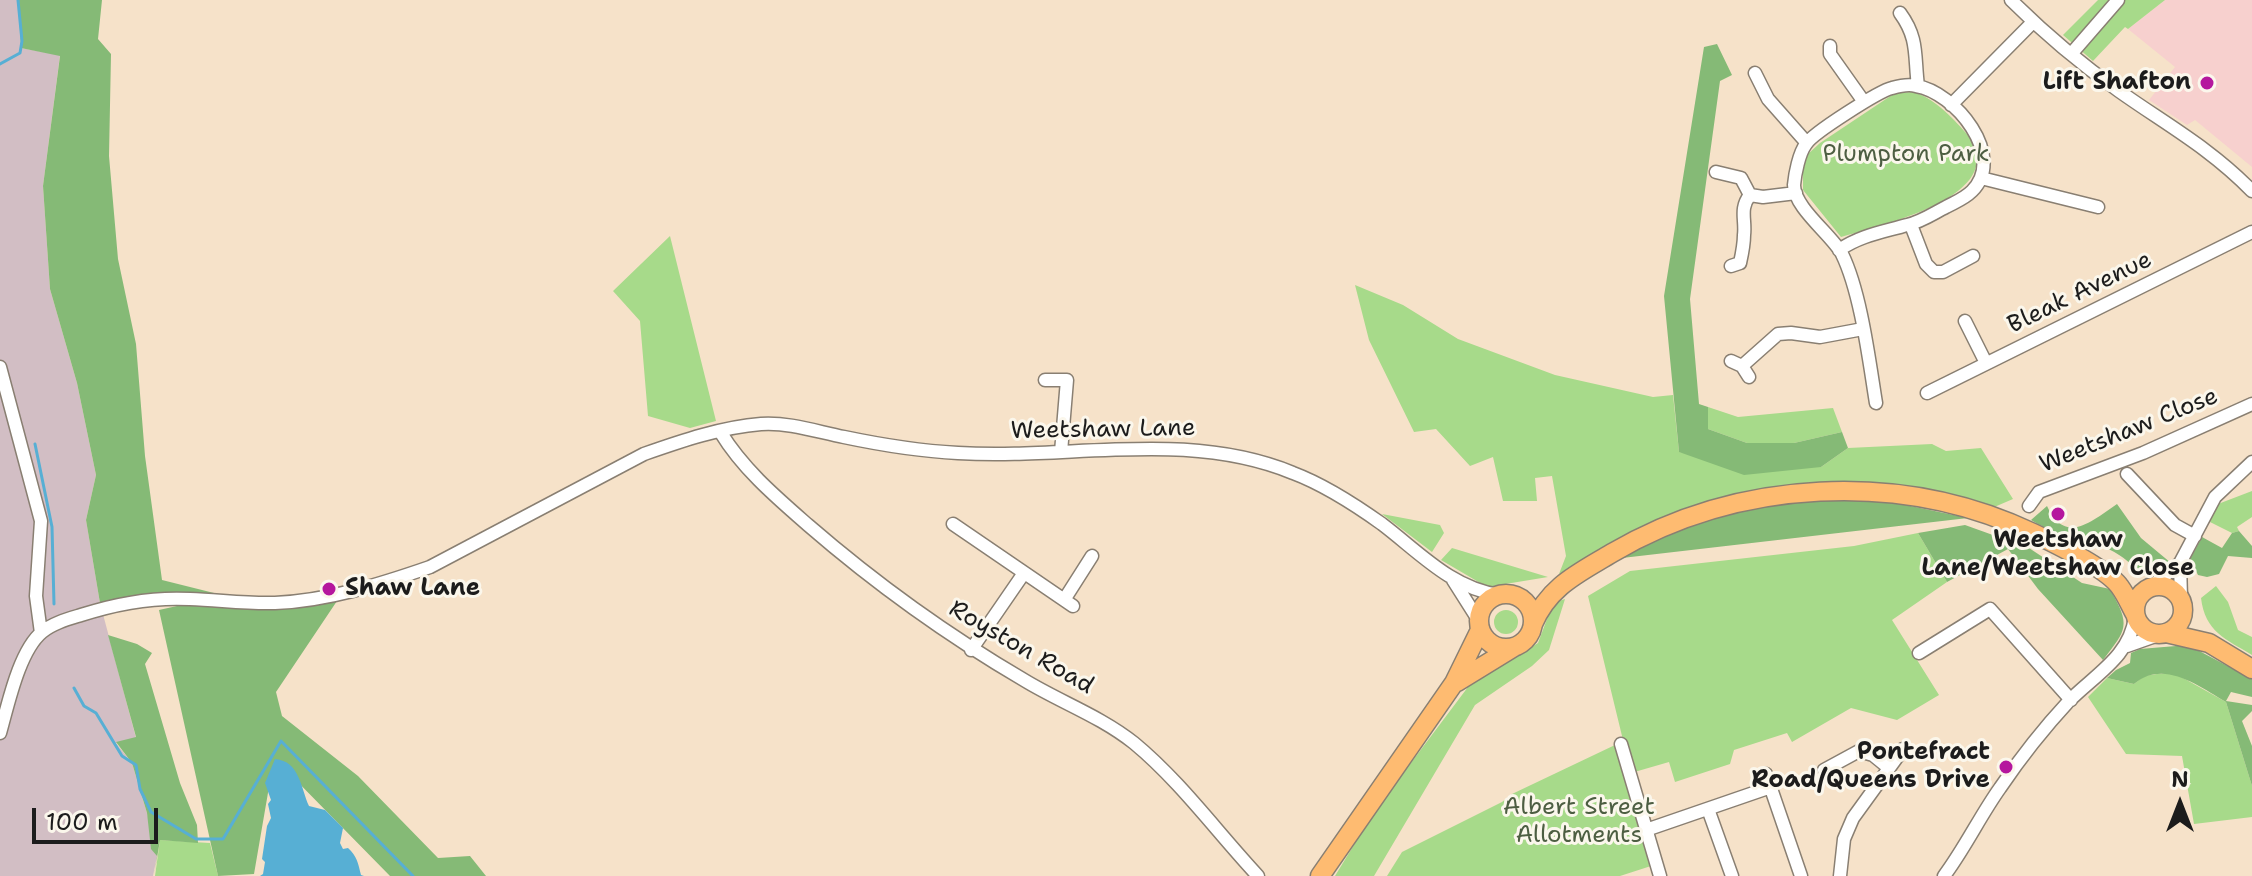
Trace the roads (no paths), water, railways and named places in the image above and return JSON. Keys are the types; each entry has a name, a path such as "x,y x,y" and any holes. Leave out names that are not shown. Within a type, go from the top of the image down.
{"highway":[{"path":"1454,683 1525,640 1548,596 1567,580 1629,544 1694,515 1730,504 1791,493 1831,490 1930,499 1998,518 2070,552 2119,585 2145,630 2209,643 2252,669"},
{"path":"1320,876 1454,683 1480,626 1484,605 1504,595 1567,580"},
{"path":"2119,585 2169,587 2182,601 2209,643"},
{"path":"2135,615 2139,595 2151,587"},
{"path":"1504,595 1524,601 1533,624"},
{"path":"2164,634 2173,630 2182,618 2182,601"},
{"path":"1480,626 1485,638 1500,648 1518,645"}],"street":[{"path":"2011,0 2033,22 2119,91 2183,131 2226,164 2252,191"},
{"path":"2072,53 2118,0"},
{"path":"1900,13 1911,28 1915,42 1918,86"},
{"path":"1951,105 2033,22"},
{"path":"1830,46 1830,54 1864,102"},
{"path":"1755,73 1768,99 1806,142"},
{"path":"1839,250 1856,239 1911,225 1964,198 1981,178 1984,160 1974,131 1936,92 1918,86 1891,88 1864,102 1806,142 1794,185 1796,193 1846,263 1863,329 1876,403"},
{"path":"1716,172 1741,178 1750,195"},
{"path":"1981,178 2098,207"},
{"path":"1750,195 1763,197 1796,193"},
{"path":"1731,266 1740,263 1745,230 1742,222 1744,202 1750,195"},
{"path":"1911,225 1926,264 1934,272 1943,272 1973,256"},
{"name":"Bleak Avenue","path":"1927,393 2252,232"},
{"path":"1965,321 1986,363"},
{"path":"1741,368 1778,334 1820,337 1863,329"},
{"path":"0,367 41,521 36,596 41,633"},
{"path":"1045,380 1067,380 1061,452"},
{"name":"Weetshaw Close","path":"2029,506 2039,492 2143,453 2252,404"},
{"name":"Weetshaw Lane","path":"721,433 762,424 797,427 913,450 960,454 1197,450 1250,458 1294,473 1340,496 1453,580 1504,595"},
{"path":"0,733 23,661 41,633 59,622 117,606 187,599 278,603 347,591 399,577 430,567 644,454 680,441 721,433"},
{"name":"Royston Road","path":"721,433 734,454 758,479 843,556 971,650 1035,687 1096,716 1134,743 1173,780 1258,876"},
{"path":"2151,587 2180,563 2215,497 2252,462"},
{"path":"2127,474 2175,525 2195,536"},
{"path":"953,524 1068,603 1092,556"},
{"path":"2180,563 2182,601"},
{"path":"971,650 1024,573"},
{"name":"Weetshaw Lane","path":"1453,580 1480,626"},
{"path":"1919,653 1990,609 2071,700"},
{"path":"1949,874 1999,788 2037,737 2127,646 2135,615"},
{"path":"2127,646 2164,634"},
{"path":"1621,744 1660,876"},
{"path":"1840,876 1848,828 1903,749"},
{"path":"1824,770 1859,751 1873,755 1889,768"},
{"path":"1766,774 1801,876"},
{"path":"1646,830 1771,787"},
{"path":"1708,809 1732,876"}],"water":[{"path":"275,759 295,770 309,806 325,810 343,828 340,843 343,849 348,848 353,854 364,876 260,876 263,874 265,862 262,859 271,818 268,804 271,800 265,783"}],"waterway":[{"path":"0,64 20,53 22,41 18,0"},
{"path":"35,444 52,527 54,604"},
{"path":"74,688 84,706 96,713 122,756 136,765 140,789 151,812 196,839 223,839 281,741 413,876"}],"place":[{"name":"Lift Shafton","path":"2207,83"},
{"name":"Weetshaw Lane/Weetshaw Close","path":"2058,514"},
{"name":"Shaw Lane","path":"329,589"},
{"name":"Pontefract Road/Queens Drive","path":"2006,767"}],"park label":[{"name":"Plumpton Park","path":"1906,155"},
{"name":"Albert Street Allotments","path":"1579,822"}]}
